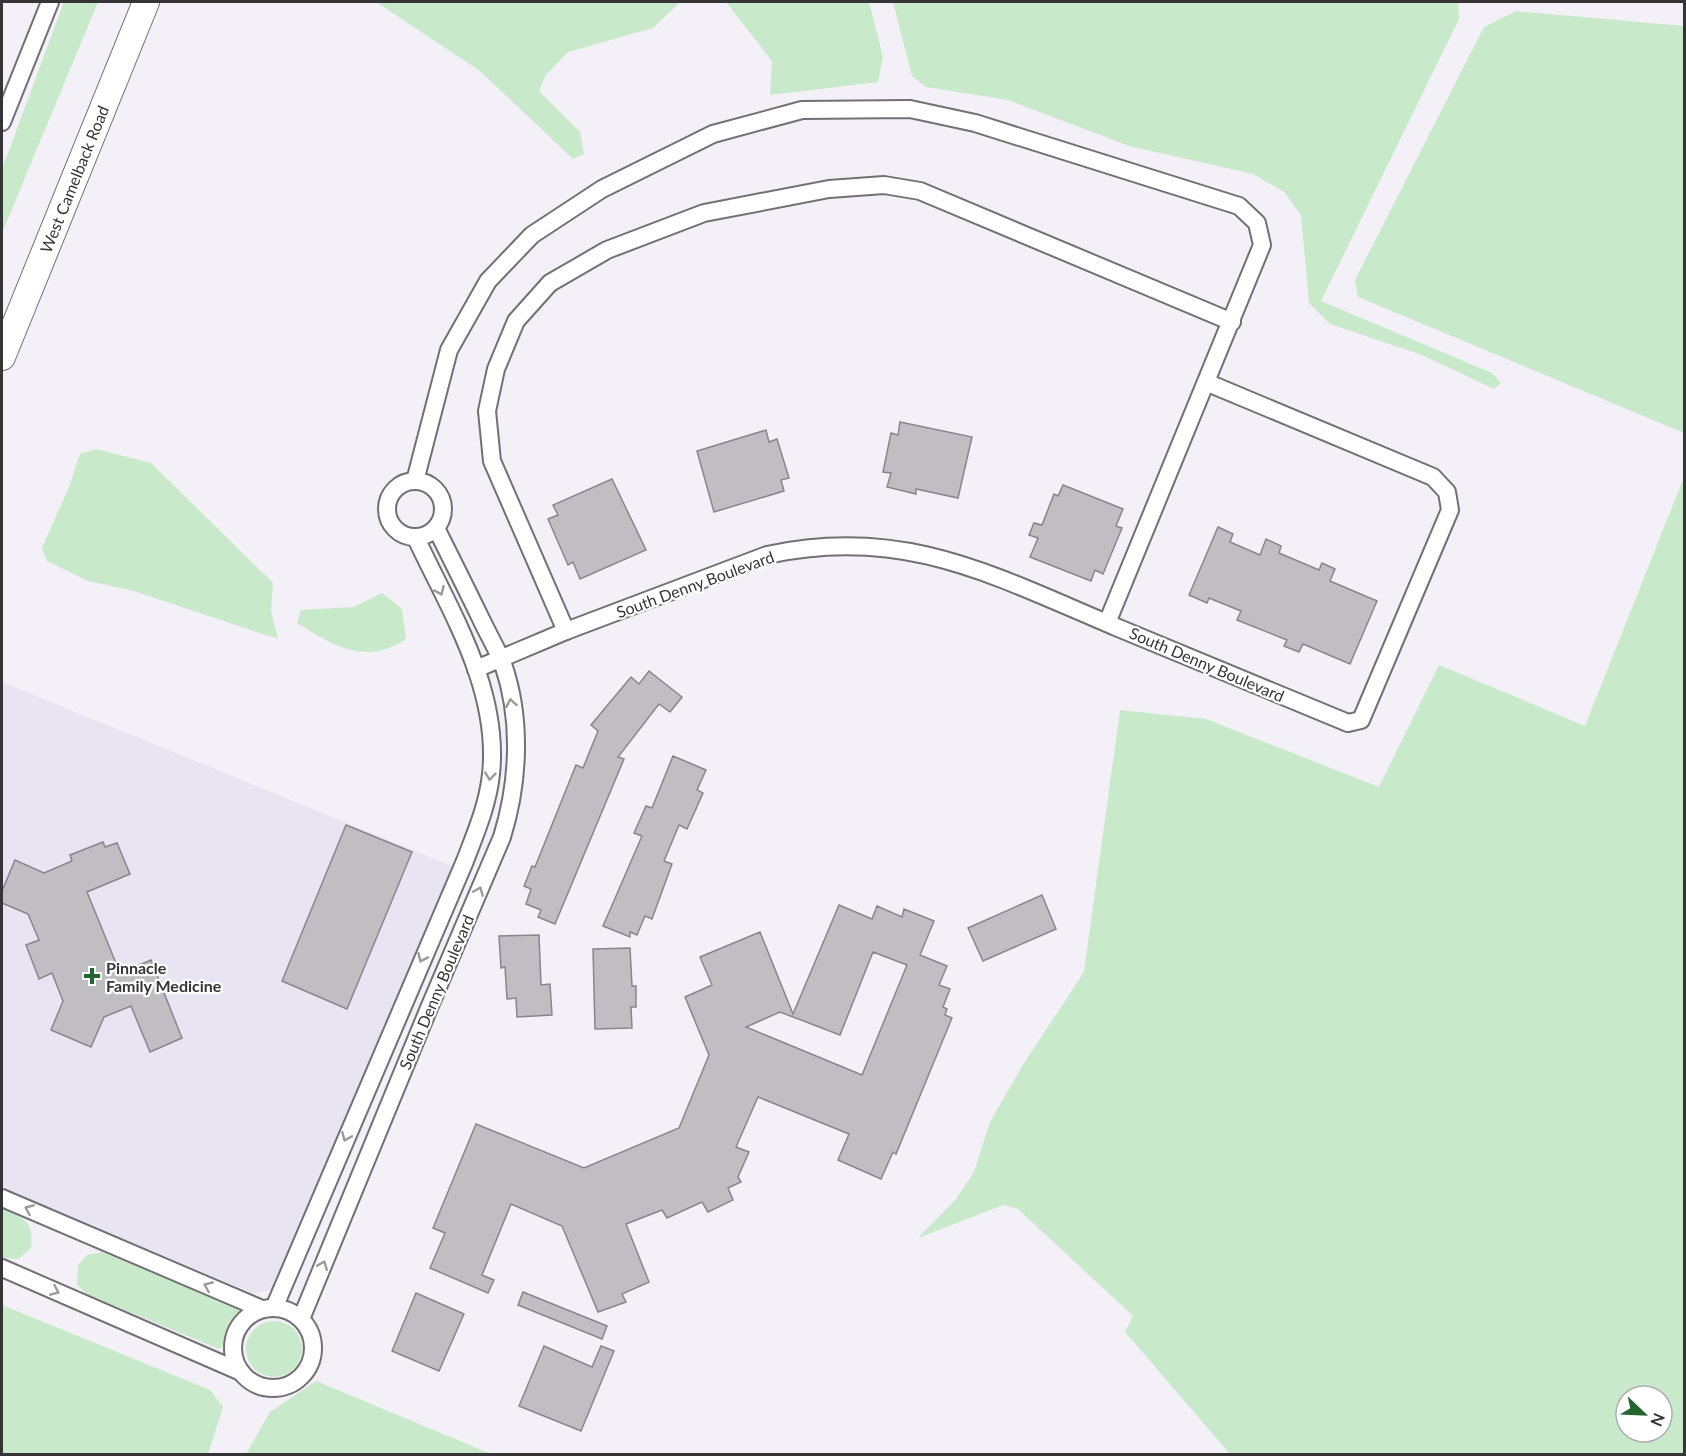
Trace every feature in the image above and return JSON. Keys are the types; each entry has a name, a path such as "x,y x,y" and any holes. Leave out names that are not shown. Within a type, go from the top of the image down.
{"main road":[{"name":"West Camelback Road","path":"2,357 146,2"}],"street":[{"path":"2,122 50,2"},
{"path":"415,481 449,350 488,281 532,235 602,189 713,134 802,110 910,109 975,123 1239,206 1257,223 1262,245 1208,383 1107,623"},
{"path":"566,631 492,461 487,411 496,369 516,321 550,284 607,250 704,213 829,189 884,185 920,191 1232,322"},
{"name":"South Denny Boulevard","path":"476,669 566,631 767,555 801,548 843,546 895,548 940,557 972,567 1348,723 1361,720 1450,510 1447,492 1433,477 1208,383"},
{"path":"406,482 429,484 440,497 442,515 436,528 425,536 416,538 398,533 392,526 386,509 392,492 406,482"},
{"name":"South Denny Boulevard","path":"301,1319 502,837 510,810 515,770 515,735 512,704 501,660 436,528"},
{"name":"South Denny Boulevard","path":"241,1372 235,1360 236,1335 250,1315 268,1309 308,1229 465,861 486,805 491,772 491,729 486,697 476,669 416,538"},
{"path":"360,1104 385,1114"},
{"path":"2,1198 268,1309 284,1309 301,1319 309,1330 312,1355 308,1368 288,1385 262,1386 250,1381 241,1372 2,1268"},
{"path":"308,1229 334,1240"}],"shaded area":[{"path":"2,682 452,866 275,1287 268,1291 253,1293 2,1189"}],"green space":[{"path":"64,2 98,2 2,233 2,169"},
{"path":"376,2 680,2 653,28 568,52 545,76 539,91 580,132 584,154 573,159 480,71"},
{"path":"726,2 869,2 883,57 878,82 770,95 772,61"},
{"path":"893,2 1458,2 1459,19 1321,301 1492,373 1501,383 1494,389 1422,355 1330,324 1309,303 1301,215 1284,192 1253,174 1129,146 1008,100 926,87 912,76"},
{"path":"1516,11 1684,26 1684,433 1358,297 1355,280 1484,27"},
{"path":"96,449 151,463 273,583 271,611 278,639 134,591 88,581 47,561 42,548 69,487 80,454"},
{"path":"1684,477 1684,1454 1230,1454 1125,1332 1133,1316 1018,1209 1003,1205 918,1238 956,1199 974,1172 990,1122 1024,1063 1084,972 1120,710 1206,719 1379,787 1439,665 1585,726"},
{"path":"382,593 402,609 406,639 391,647 377,651 350,650 324,639 297,623 301,610 354,607"},
{"path":"2,1208 22,1218 31,1232 31,1248 18,1259 2,1258"},
{"path":"102,1252 237,1308 240,1312 230,1323 223,1346 219,1349 86,1294 77,1284 78,1265 87,1255"},
{"path":"2,1305 210,1390 223,1407 208,1454 2,1454"},
{"path":"274,1321 285,1323 294,1329 300,1338 302,1349 300,1360 294,1369 285,1375 274,1377 263,1375 254,1369 248,1360 246,1349 248,1338 254,1329 263,1323"},
{"path":"316,1381 491,1454 246,1454 270,1412"}],"building":[{"path":"900,422 972,437 958,498 916,489 916,494 887,487 891,473 883,472 891,433 898,435"},
{"path":"766,430 769,442 777,439 789,478 781,480 784,491 714,512 697,451"},
{"path":"612,479 646,550 580,579 573,562 568,565 548,519 558,515 553,505"},
{"path":"1063,485 1123,509 1116,526 1122,528 1103,574 1095,570 1091,581 1030,557 1038,538 1029,535 1034,523 1042,525 1054,494 1058,496"},
{"path":"1218,527 1233,534 1230,542 1260,555 1266,539 1281,546 1279,553 1319,570 1322,563 1335,569 1330,581 1377,601 1350,664 1303,644 1299,652 1284,646 1287,640 1237,620 1241,611 1209,598 1207,603 1189,595"},
{"path":"649,671 682,697 670,712 659,704 618,757 624,759 555,924 538,917 541,910 526,904 531,889 524,886 532,866 535,867 576,765 583,768 598,731 591,725 631,677 639,684"},
{"path":"673,756 706,770 697,790 703,793 687,829 679,825 664,861 672,864 652,919 645,916 637,935 630,932 630,937 603,926 642,836 634,833 646,806 652,808"},
{"path":"346,825 412,852 347,1009 282,981"},
{"path":"103,842 105,847 117,843 130,874 87,892 120,973 151,960 182,1038 150,1052 131,1006 104,1017 91,1047 51,1030 63,1001 52,973 39,979 26,945 39,940 28,914 2,903 2,891 15,860 44,873 72,861 70,855"},
{"path":"1042,895 1056,929 983,961 968,928"},
{"path":"839,905 872,919 877,906 902,917 904,909 934,921 920,955 947,966 939,985 950,989 943,1007 947,1009 945,1015 952,1018 896,1154 893,1152 881,1179 838,1160 849,1134 758,1097 736,1147 749,1152 738,1177 741,1182 728,1188 733,1200 708,1212 702,1202 667,1218 662,1210 626,1224 649,1282 622,1294 626,1302 598,1312 562,1226 511,1204 482,1275 494,1280 488,1293 430,1268 445,1233 433,1228 476,1124 584,1168 679,1128 709,1055 685,997 712,985 700,957 760,932 793,1014","holes":["873,952 907,965 862,1075 746,1027 780,1012 840,1035"]},
{"path":"539,935 541,985 550,984 552,1015 517,1017 516,998 507,999 505,967 501,968 499,936"},
{"path":"630,948 632,986 636,986 636,1007 631,1007 632,1028 595,1029 593,949"},
{"path":"523,1292 607,1326 602,1339 518,1305"},
{"path":"416,1293 464,1314 439,1371 392,1351"},
{"path":"544,1346 592,1367 601,1346 614,1351 581,1431 519,1406"}],"place":[{"name":"Pinnacle Family Medicine","path":"92,976"}]}
